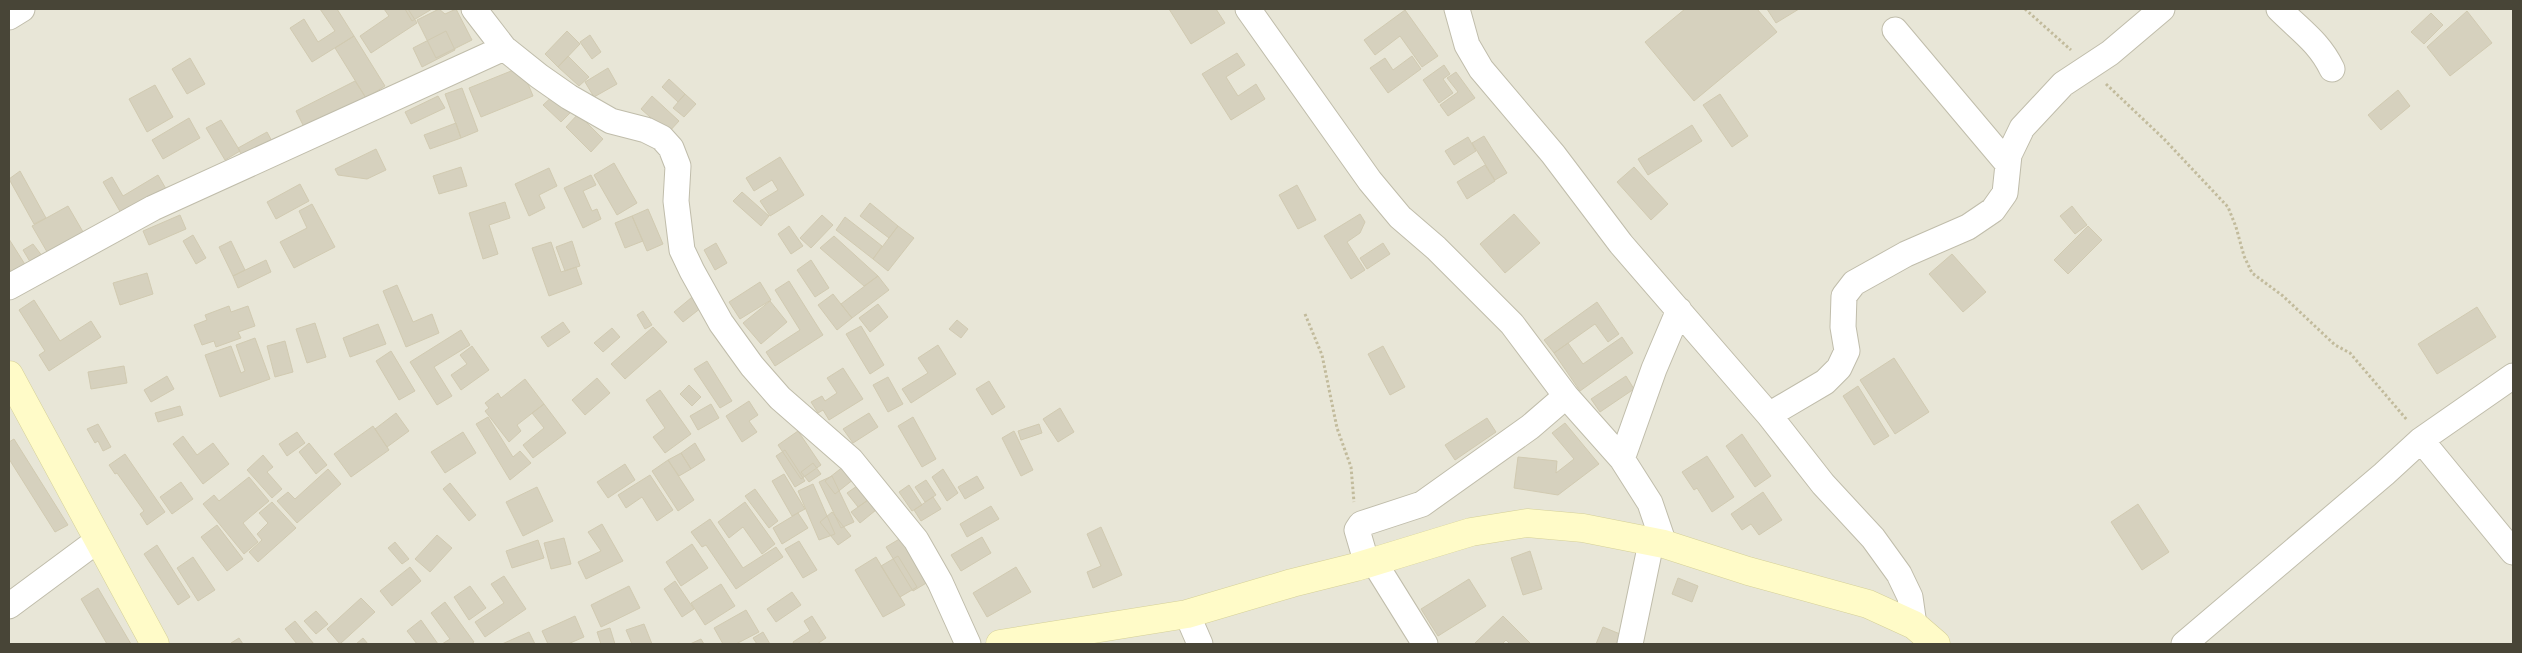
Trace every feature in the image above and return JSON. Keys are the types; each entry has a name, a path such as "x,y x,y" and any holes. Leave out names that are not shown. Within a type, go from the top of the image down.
{"street":[{"path":"9,17 22,9"},
{"path":"474,9 504,48 569,97 611,121 646,130 662,138 671,148 678,166 676,201 682,250 721,323 752,366 780,398 851,460 916,540 940,582 968,644"},
{"path":"1248,9 1370,181 1400,216 1436,248 1512,324 1566,396 1622,459 1650,503 1657,543 1630,644"},
{"path":"1457,9 1467,45 1481,69 1553,154 1621,244 1769,415 1822,484 1873,538 1899,574 1910,597 1914,625"},
{"path":"1769,415 1826,382 1840,368 1847,351 1843,327 1844,296 1854,283 1906,254 1968,227 1994,210 2005,193 2008,155 2022,128 2063,84 2110,53 2162,9"},
{"path":"2280,9 2312,38 2324,53 2332,70"},
{"path":"1896,30 2007,164"},
{"path":"9,287 153,208 504,48"},
{"path":"1622,459 1654,368 1679,310"},
{"path":"9,375 155,644"},
{"path":"2184,644 2384,474 2424,437 2513,376"},
{"path":"1424,644 1370,563 1357,530 1361,524 1422,504 1530,427 1566,396"},
{"path":"2424,437 2513,552"},
{"path":"1000,644 1187,614 1370,563 1471,532 1527,523 1583,528 1657,543 1748,571 1868,604 1914,625 1936,644"},
{"path":"9,606 98,540"},
{"path":"1187,614 1200,644"}],"path":[{"path":"2025,9 2060,38 2164,139 2228,207 2244,256 2252,273 2283,296 2335,345 2350,353 2407,421 2424,437"},
{"path":"1305,314 1322,355 1337,428 1351,467 1355,508 1361,524"}],"shaded area":[{"path":"9,9 2513,9 2513,644 9,644"}],"building":[{"path":"320,9 337,9 354,36 312,62 290,28 304,19 318,42 335,31"},
{"path":"384,9 408,9 417,23 371,53 360,36 389,16"},
{"path":"405,9 432,9 412,21"},
{"path":"439,9 445,14 456,9 472,40 436,58 417,20"},
{"path":"1169,9 1216,9 1225,23 1191,44"},
{"path":"1685,9 1757,9 1777,32 1694,101 1645,42"},
{"path":"1767,9 1799,9 1776,23"},
{"path":"1405,10 1438,56 1422,67 1400,36 1375,55 1364,40"},
{"path":"2467,11 2492,43 2450,76 2427,47"},
{"path":"2431,13 2443,25 2424,44 2411,32"},
{"path":"446,31 455,50 422,67 413,48"},
{"path":"567,31 580,44 558,67 545,54"},
{"path":"590,35 601,52 592,59 580,42"},
{"path":"354,36 385,86 366,98 335,48"},
{"path":"1237,53 1245,65 1226,77 1238,96 1256,84 1265,99 1231,120 1202,74"},
{"path":"568,56 589,77 579,86 558,67"},
{"path":"1412,56 1421,69 1388,93 1370,68 1385,58 1393,70"},
{"path":"190,58 205,84 187,94 172,69"},
{"path":"1444,65 1450,74 1443,79 1453,93 1439,103 1423,80"},
{"path":"521,67 533,96 481,117 469,88"},
{"path":"608,68 617,84 594,97 585,82"},
{"path":"1456,72 1475,98 1448,116 1440,105 1458,92 1447,78"},
{"path":"669,79 685,94 678,102 662,87"},
{"path":"355,81 366,98 305,129 296,111"},
{"path":"155,85 173,117 147,132 129,99"},
{"path":"462,88 478,131 461,138 445,94"},
{"path":"2398,90 2410,106 2381,130 2368,115"},
{"path":"555,94 572,111 561,122 543,105"},
{"path":"685,94 696,104 684,117 673,108"},
{"path":"1720,94 1748,136 1732,147 1703,105"},
{"path":"438,96 445,108 411,124 405,112"},
{"path":"652,96 679,121 668,133 641,109"},
{"path":"578,114 603,139 591,152 566,127"},
{"path":"189,118 200,138 163,159 152,140"},
{"path":"221,120 240,151 225,160 206,128"},
{"path":"456,123 461,138 430,149 424,135"},
{"path":"1692,125 1702,141 1648,175 1638,159"},
{"path":"267,132 273,143 244,160 238,148"},
{"path":"1484,136 1507,173 1495,180 1472,143"},
{"path":"1468,137 1476,151 1454,165 1445,151"},
{"path":"376,149 386,170 367,179 338,175 335,169"},
{"path":"780,157 804,195 770,216 760,201 778,190 772,180 754,191 746,178"},
{"path":"614,163 637,203 617,215 594,175"},
{"path":"1485,165 1495,181 1467,199 1457,182"},
{"path":"461,167 467,186 439,194 433,176"},
{"path":"1634,167 1668,204 1651,220 1617,182"},
{"path":"549,168 557,186 539,195 545,208 529,216 515,184"},
{"path":"20,171 46,218 34,224 9,179"},
{"path":"158,175 169,194 125,220 103,182 112,177 123,196"},
{"path":"591,175 596,185 583,191 592,211 597,209 601,219 583,228 564,188"},
{"path":"300,184 309,201 276,219 267,202"},
{"path":"1297,185 1316,220 1298,229 1279,195"},
{"path":"742,192 769,216 761,226 733,201"},
{"path":"505,202 510,218 489,225 498,254 483,259 469,213"},
{"path":"870,203 898,226 889,238 860,216"},
{"path":"312,204 335,247 294,268 280,242 307,228 299,211"},
{"path":"68,206 86,237 50,257 32,226"},
{"path":"2072,206 2087,225 2075,234 2060,216"},
{"path":"648,209 663,244 647,251 632,216"},
{"path":"1360,214 1365,222 1360,233 1347,242 1365,270 1351,279 1324,236"},
{"path":"1514,214 1540,243 1505,273 1480,244"},
{"path":"180,215 186,229 149,245 143,231"},
{"path":"822,215 833,225 811,248 800,238"},
{"path":"632,216 643,241 625,248 615,223"},
{"path":"845,217 882,246 873,259 836,230"},
{"path":"789,226 803,246 791,254 778,234"},
{"path":"898,226 914,238 888,271 873,259"},
{"path":"2088,226 2102,240 2068,274 2054,260"},
{"path":"193,235 206,258 196,264 183,241"},
{"path":"834,236 878,276 864,286 820,248"},
{"path":"9,239 26,266 13,275 9,268"},
{"path":"231,241 245,270 233,276 219,247"},
{"path":"572,241 580,266 565,271 556,247"},
{"path":"551,242 561,272 576,267 582,284 549,296 532,248"},
{"path":"716,243 727,263 715,270 704,250"},
{"path":"1383,243 1390,254 1367,269 1360,258"},
{"path":"33,244 43,257 32,265 23,250"},
{"path":"1952,254 1986,292 1963,312 1929,274"},
{"path":"266,260 271,272 238,288 233,276"},
{"path":"811,260 829,288 815,297 797,270"},
{"path":"147,273 153,294 120,305 113,283"},
{"path":"878,276 889,290 852,318 841,304"},
{"path":"789,281 823,335 775,366 766,352 800,330 775,290"},
{"path":"760,282 771,300 740,319 729,302"},
{"path":"397,285 413,322 432,314 439,333 406,347 383,291"},
{"path":"697,293 706,304 683,322 674,312"},
{"path":"833,294 852,318 837,330 818,305"},
{"path":"34,300 60,341 91,321 101,337 49,371 39,355 45,351 19,310"},
{"path":"770,301 787,322 761,344 743,323"},
{"path":"1597,302 1619,334 1608,342 1595,324 1554,353 1544,340"},
{"path":"878,304 888,317 870,332 859,318"},
{"path":"229,306 231,312 248,306 255,326 238,332 241,338 216,347 214,341 202,345 194,325 207,320 205,315"},
{"path":"2477,307 2496,337 2437,374 2418,344"},
{"path":"643,311 652,325 645,329 637,315"},
{"path":"957,320 968,329 961,338 949,329"},
{"path":"563,322 570,332 548,347 541,337"},
{"path":"315,323 326,357 307,363 296,329"},
{"path":"378,324 386,344 350,357 343,338"},
{"path":"861,326 884,365 870,374 846,334"},
{"path":"653,327 667,342 625,379 611,364"},
{"path":"612,328 620,337 603,352 594,343"},
{"path":"461,330 470,345 434,367 452,396 437,405 410,362"},
{"path":"1622,337 1633,353 1580,391 1554,353 1568,343 1583,364"},
{"path":"255,338 270,379 220,397 205,355 231,346 241,373 245,371 236,345"},
{"path":"285,341 293,372 275,377 267,346"},
{"path":"938,345 956,374 911,403 902,389 928,373 918,358"},
{"path":"472,346 489,370 461,390 451,375 467,364 460,355"},
{"path":"1383,346 1405,387 1390,395 1368,354"},
{"path":"391,351 415,391 399,400 376,361"},
{"path":"1894,358 1929,412 1895,434 1860,380"},
{"path":"707,361 732,401 720,408 694,369"},
{"path":"124,366 127,383 91,389 88,372"},
{"path":"843,368 863,399 829,420 823,410 818,413 811,402 822,396 825,401 837,393 827,378"},
{"path":"167,376 174,389 151,402 144,390"},
{"path":"1626,376 1634,389 1600,412 1591,399"},
{"path":"888,377 903,404 888,412 873,385"},
{"path":"597,378 610,393 585,415 572,400"},
{"path":"525,379 544,404 517,425 521,431 509,442 485,411 489,408 485,403 498,393 501,398"},
{"path":"989,381 1005,407 992,415 976,389"},
{"path":"689,385 701,397 692,406 680,394"},
{"path":"1858,386 1889,436 1874,445 1843,396"},
{"path":"660,390 691,434 665,453 653,437 665,428 646,400"},
{"path":"749,401 758,415 749,421 757,432 742,442 726,416"},
{"path":"544,404 566,433 533,458 523,445 544,428 532,413"},
{"path":"711,404 719,418 698,430 690,416"},
{"path":"180,406 183,415 158,422 155,413"},
{"path":"1060,408 1074,432 1058,442 1043,419"},
{"path":"396,413 409,431 387,447 375,429"},
{"path":"869,413 878,427 853,443 843,429"},
{"path":"488,417 513,457 520,451 531,463 510,480 476,424"},
{"path":"913,417 936,459 922,467 898,426"},
{"path":"1487,418 1496,432 1455,460 1445,445"},
{"path":"1565,423 1599,464 1558,495 1514,488 1518,457 1557,461 1556,473 1574,459 1552,433"},
{"path":"98,424 111,447 103,451 98,441 95,443 87,429"},
{"path":"1039,424 1042,433 1021,440 1018,431"},
{"path":"373,426 389,450 351,477 334,454"},
{"path":"798,431 821,465 801,479 778,445"},
{"path":"1014,431 1033,470 1021,476 1002,438"},
{"path":"297,432 305,443 287,456 279,444"},
{"path":"463,432 476,453 445,473 431,452"},
{"path":"1742,434 1771,476 1755,487 1726,446"},
{"path":"183,436 197,455 213,443 229,464 203,484 173,444"},
{"path":"14,439 68,525 55,532 9,459 9,442"},
{"path":"309,443 327,465 316,474 299,452"},
{"path":"695,443 705,460 691,469 681,453"},
{"path":"785,450 805,481 795,487 776,456"},
{"path":"681,453 691,469 679,476 668,460"},
{"path":"125,454 165,512 147,525 140,514 144,511 117,473 115,474 109,465"},
{"path":"263,455 273,467 267,472 282,489 272,498 247,470"},
{"path":"1707,456 1734,497 1712,512 1697,488 1694,490 1682,472"},
{"path":"668,460 694,500 678,511 652,471"},
{"path":"813,463 821,474 809,482 801,472"},
{"path":"625,464 635,480 608,498 597,482"},
{"path":"844,466 854,479 835,494 825,481"},
{"path":"328,469 341,484 297,523 277,501 288,492 295,499"},
{"path":"943,469 958,493 947,501 932,477"},
{"path":"784,474 805,509 792,516 772,481"},
{"path":"650,475 673,510 657,521 642,497 626,508 618,495"},
{"path":"832,476 854,522 841,528 819,482"},
{"path":"977,476 984,488 965,499 958,487"},
{"path":"249,477 269,501 243,523 258,542 244,554 203,504 214,495 219,501"},
{"path":"926,480 936,495 925,502 915,487"},
{"path":"181,482 193,499 172,514 160,497"},
{"path":"450,483 476,515 469,521 443,489"},
{"path":"813,484 835,534 819,540 798,491"},
{"path":"909,485 922,505 912,511 899,492"},
{"path":"857,486 868,500 858,507 847,493"},
{"path":"537,487 553,521 523,536 506,502"},
{"path":"755,489 778,521 769,528 745,496"},
{"path":"1763,492 1782,520 1759,535 1751,524 1742,530 1731,514"},
{"path":"933,497 941,509 921,521 914,510"},
{"path":"868,500 876,510 860,523 851,512"},
{"path":"272,502 296,528 258,562 249,552 262,540 257,534 268,523 259,513"},
{"path":"745,502 775,544 762,554 743,527 729,538 718,522"},
{"path":"2138,504 2169,552 2142,570 2111,522"},
{"path":"991,506 999,519 967,537 960,524"},
{"path":"832,512 851,536 838,545 820,522"},
{"path":"798,513 808,528 782,544 773,528"},
{"path":"710,519 743,568 776,547 783,557 736,589 706,545 702,547 691,532"},
{"path":"602,524 623,561 586,579 578,562 601,551 588,532"},
{"path":"217,525 243,559 227,571 201,537"},
{"path":"1101,527 1122,575 1093,588 1087,572 1101,566 1087,534"},
{"path":"437,535 452,548 430,572 415,559"},
{"path":"982,537 991,553 961,571 951,555"},
{"path":"564,538 571,564 551,569 544,543"},
{"path":"901,538 928,582 913,591 886,547"},
{"path":"538,540 544,558 512,568 506,551"},
{"path":"799,541 817,570 803,578 785,549"},
{"path":"395,542 409,559 402,564 388,548"},
{"path":"692,544 708,568 681,586 666,562"},
{"path":"157,545 190,597 178,605 144,554"},
{"path":"1530,551 1542,589 1523,595 1511,558"},
{"path":"898,556 917,587 900,597 881,566"},
{"path":"193,557 215,590 198,601 177,568"},
{"path":"876,557 905,605 883,617 855,570"},
{"path":"410,567 421,581 392,606 380,591"},
{"path":"1016,567 1031,592 987,617 973,593"},
{"path":"504,576 526,609 485,637 475,622 504,603 491,584"},
{"path":"1678,578 1698,586 1692,602 1672,594"},
{"path":"1469,579 1486,606 1438,636 1421,609"},
{"path":"675,581 694,609 682,617 664,589"},
{"path":"721,584 735,606 705,625 691,603"},
{"path":"470,586 486,608 469,620 454,597"},
{"path":"629,586 640,608 601,627 591,605"},
{"path":"98,588 131,644 107,644 81,599"},
{"path":"792,592 801,605 776,622 767,609"},
{"path":"361,598 375,612 340,644 327,629"},
{"path":"445,602 474,642 471,644 442,644 450,639 431,613"},
{"path":"746,610 759,632 736,644 723,644 714,628"},
{"path":"316,611 328,624 316,634 304,621"},
{"path":"575,616 584,637 568,644 548,644 542,631"},
{"path":"812,616 826,638 817,644 794,644 793,642 810,631 804,621"},
{"path":"1503,616 1531,644 1510,644 1506,640 1502,644 1474,644"},
{"path":"421,620 438,644 417,644 407,631"},
{"path":"295,621 314,644 297,644 285,629"},
{"path":"644,624 652,644 632,644 626,630"},
{"path":"1603,627 1620,634 1616,644 1596,644"},
{"path":"610,628 615,644 601,644 597,632"},
{"path":"529,632 535,644 502,644"},
{"path":"763,632 770,644 757,644 753,638"},
{"path":"239,638 243,644 231,644 231,643"},
{"path":"363,638 368,644 356,644"},
{"path":"701,639 704,644 690,644"}]}
